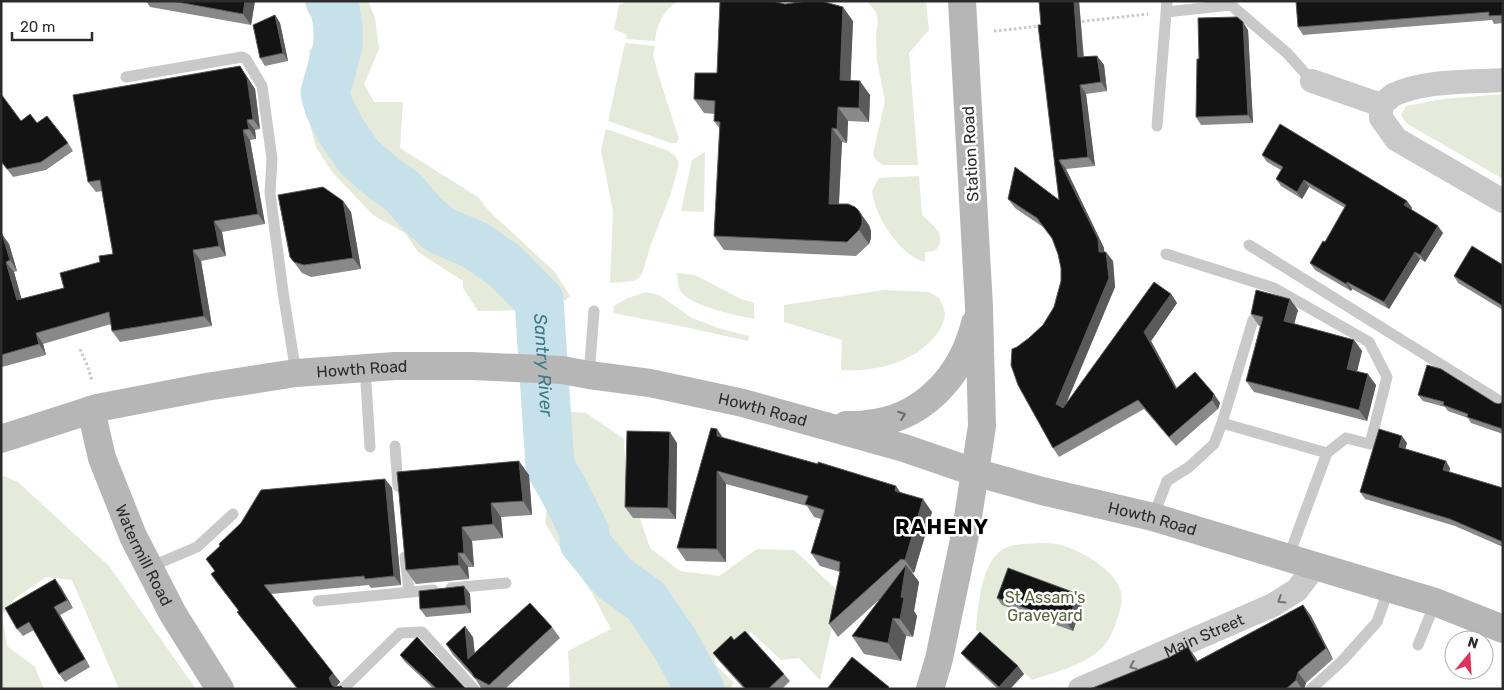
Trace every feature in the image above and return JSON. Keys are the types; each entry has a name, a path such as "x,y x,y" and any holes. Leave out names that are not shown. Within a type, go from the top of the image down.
{"main road":[{"name":"Station Road","path":"962,1 979,307 982,426 974,472"},
{"name":"Station Road","path":"802,419 850,425 878,423 904,415 922,406 942,388 958,364 973,333 979,307"},
{"name":"Howth Road","path":"1,440 94,409 296,372 365,367 471,366 562,370 650,383 743,403 802,419 904,448 974,472 1042,492 1152,518 1389,588 1435,602 1503,629"},
{"name":"Watermill Road","path":"94,409 102,458 133,536 173,614 220,689"},
{"path":"930,689 941,651 966,530 974,472"}],"street":[{"path":"1503,80 1437,84 1408,89 1391,96 1381,105 1381,118 1396,139 1503,201"},
{"path":"1312,81 1381,105"},
{"name":"Main Street","path":"1080,689 1272,605 1297,590 1315,566"}],"lane":[{"path":"1157,126 1166,7 1232,5 1287,52 1312,81"},
{"path":"126,77 242,57 246,59 262,86 272,159 270,194 296,372"},
{"path":"1249,245 1503,403"},
{"path":"1166,254 1274,288 1369,342 1387,377 1370,444 1346,438 1327,453 1288,558"},
{"path":"589,375 594,311"},
{"path":"1152,518 1167,481 1189,467 1214,444 1253,320"},
{"path":"365,367 370,447"},
{"path":"1222,423 1327,453"},
{"path":"395,446 399,495"},
{"path":"150,567 197,546 234,514"},
{"path":"404,544 408,592"},
{"path":"318,601 506,583"},
{"path":"1311,689 1342,661 1378,622 1389,588"},
{"path":"1418,645 1435,602"},
{"path":"343,689 400,633 422,632 474,689"}],"path":[{"path":"1070,22 1166,7"},
{"path":"994,31 1042,26"},
{"path":"80,349 88,367 94,409"}],"green space":[{"path":"308,1 368,1 375,18 379,49 364,84 374,102 403,102 400,148 478,197 490,212 555,272 570,296 554,310 478,311 463,288 463,281 418,252 405,233 373,215 332,172 316,147 302,86 310,57 309,50 315,46 316,33"},
{"path":"624,1 678,1 668,9 662,18 657,29 655,41 626,39 627,35 614,29 619,5 623,4"},
{"path":"865,1 926,1 929,30 909,53 918,165 883,165 877,161 873,154 885,101 877,61 876,36 878,21 876,12"},
{"path":"625,43 655,46 653,55 679,139 677,143 671,143 608,121"},
{"path":"1503,94 1503,179 1406,123 1401,115 1406,106 1443,99"},
{"path":"606,129 669,151 676,157 679,164 671,193 651,244 643,271 640,277 634,281 610,283 613,212 601,150"},
{"path":"705,152 704,212 681,211 692,160"},
{"path":"919,176 922,215 939,232 940,238 940,244 936,249 925,252 925,262 909,254 895,240 879,215 872,191 879,178"},
{"path":"677,273 695,275 741,299 754,303 754,319 718,310 691,300 680,290"},
{"path":"884,290 929,292 939,298 945,313 944,322 928,344 906,359 894,364 868,369 841,370 842,340 784,322 784,305"},
{"path":"646,292 659,295 692,318 718,328 749,336 748,341 613,313 614,306 628,298"},
{"path":"532,409 586,413 624,439 626,478 650,548 680,571 719,576 757,549 794,550 836,589 836,610 820,680 799,658 781,660 751,632 719,649 714,663 734,683 730,689 570,689 568,651 611,629 592,593 545,523 548,499 529,458 526,419"},
{"path":"1,475 18,482 109,566 196,689 119,689 72,580 46,577 14,599 2,615 7,646 35,667 44,689 1,689"},
{"name":"St Assam's Graveyard","path":"1040,543 1064,546 1083,554 1102,566 1116,581 1120,589 1122,602 1113,629 1101,649 1086,660 1032,680 976,630 982,586 989,565 995,556 1011,546"}],"building":[{"path":"172,1 245,1 243,14"},
{"path":"720,1 772,1 785,4 821,1 843,7 840,80 860,81 859,108 838,107 837,129 832,128 829,204 848,204 855,207 862,217 862,224 859,230 847,242 714,236 720,122 714,121 715,101 694,99 695,73 717,73"},
{"path":"1039,1 1074,1 1078,57 1097,56 1101,82 1080,85 1088,157 1059,160 1098,239 1099,252 1106,252 1109,278 1056,404 1063,408 1154,282 1171,294 1144,332 1176,389 1195,372 1214,394 1212,400 1169,437 1138,400 1053,448 1018,385 1011,365 1012,349 1029,338 1043,325 1054,307 1061,281 1061,268 1052,238 1037,218 1008,199 1015,167 1059,200 1038,25 1041,25"},
{"path":"1296,1 1503,1 1503,15 1489,16 1489,12 1298,27"},
{"path":"275,15 283,53 260,58 253,25"},
{"path":"1237,17 1243,22 1248,115 1196,117 1197,59 1199,59 1198,18"},
{"path":"240,66 247,78 253,119 247,120 249,129 243,130 258,214 214,221 219,246 193,250 204,316 112,331 109,312 36,333 39,344 1,355 1,234 10,260 6,262 17,300 64,288 60,273 100,262 99,256 113,254 100,180 88,182 73,95"},
{"path":"1,94 21,121 30,114 37,123 47,116 68,143 41,162 7,169 1,161"},
{"path":"1280,124 1407,201 1404,205 1438,226 1420,255 1415,252 1384,302 1347,282 1346,284 1310,263 1323,241 1325,242 1346,205 1304,180 1297,192 1276,179 1283,167 1262,155"},
{"path":"323,187 343,201 353,258 304,265 294,262 290,257 278,195"},
{"path":"1472,246 1503,265 1503,306 1454,276"},
{"path":"1256,290 1290,299 1284,321 1354,340 1347,369 1368,374 1359,410 1246,381 1263,317 1251,314"},
{"path":"1427,365 1441,369 1495,403 1503,402 1503,429 1467,417 1468,414 1443,405 1444,402 1418,395"},
{"path":"711,428 717,429 717,436 818,464 818,462 896,486 895,491 923,499 905,560 901,559 829,624 840,571 840,562 811,553 824,510 805,504 808,496 717,471 717,549 677,548"},
{"path":"1379,429 1402,436 1399,447 1446,461 1443,470 1503,488 1503,542 1450,519 1360,492"},
{"path":"627,431 670,432 668,508 625,507"},
{"path":"519,461 523,501 491,503 493,524 462,527 464,553 458,553 459,565 406,570 397,472"},
{"path":"385,479 394,576 365,579 364,576 264,585 333,673 329,678 332,685 335,687 341,686 344,689 298,689 237,612 239,611 211,574 215,571 206,559 241,523 261,490"},
{"path":"906,565 901,597 904,598 900,619 893,618 888,643 852,636"},
{"path":"1008,568 1078,594 1067,623 997,598"},
{"path":"55,579 67,600 54,607 85,659 59,674 29,622 17,629 5,608"},
{"path":"464,586 466,605 420,609 419,591"},
{"path":"530,603 552,627 489,685 474,677 446,644 465,626 468,659"},
{"path":"1303,605 1326,648 1298,672 1296,680 1286,689 1090,689 1170,657 1188,647 1196,662"},
{"path":"745,631 784,674 768,689 746,689 713,653 731,636 734,640"},
{"path":"980,632 1018,666 999,687 961,653"},
{"path":"417,637 466,689 437,689 400,655"},
{"path":"852,657 889,687 887,689 827,689"}],"waterway":[{"name":"Santry River","path":"330,1 335,8 338,46 325,93 329,107 340,129 359,157 403,192 423,215 440,230 475,245 504,265 539,300 550,466 585,533 584,542 614,578 646,601 674,642 700,689"}],"district":[{"name":"RAHENY","path":"942,527"}]}
